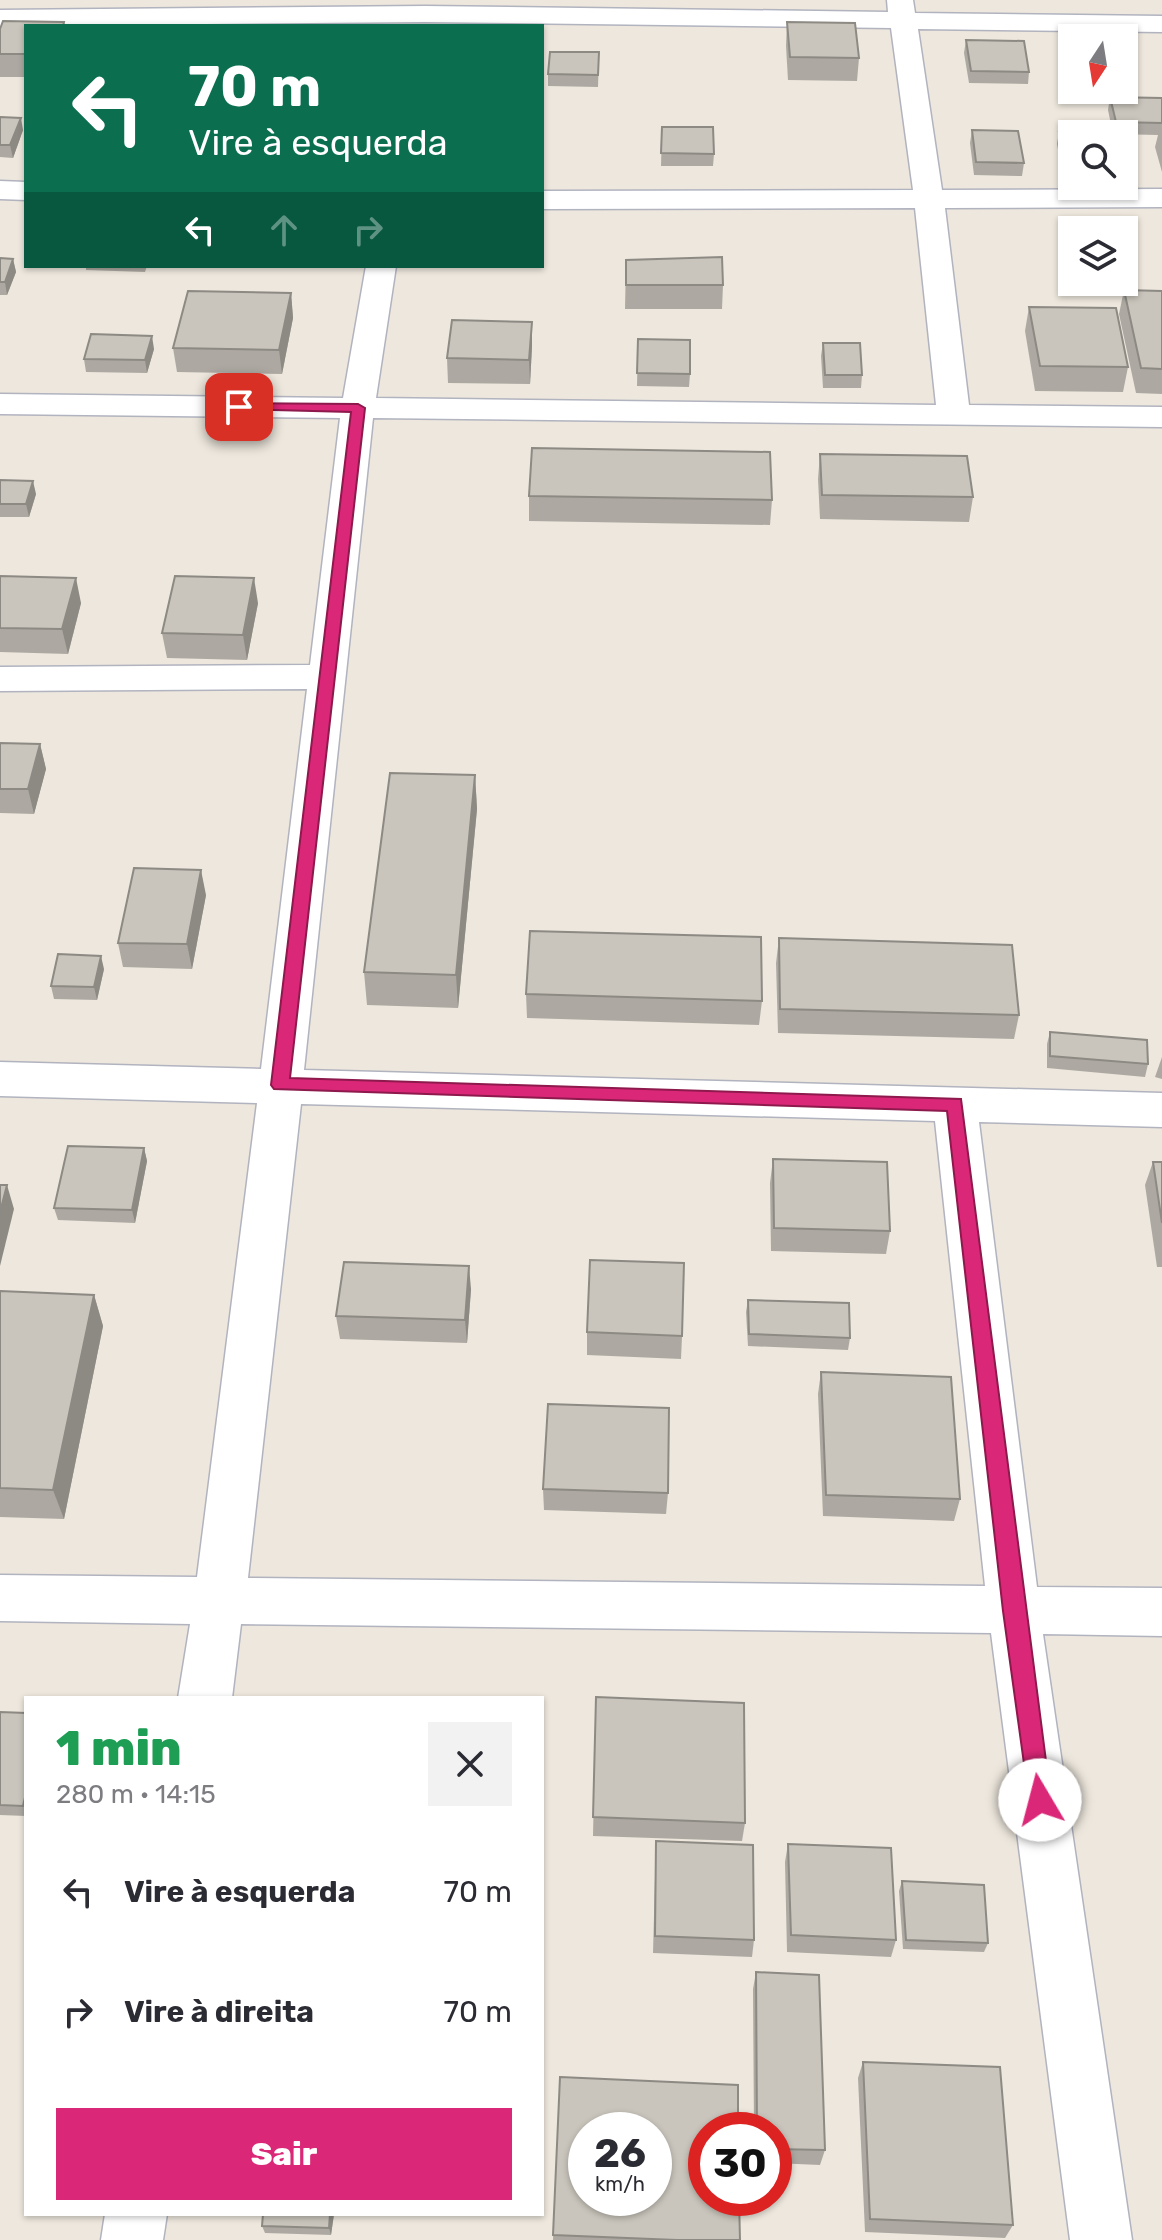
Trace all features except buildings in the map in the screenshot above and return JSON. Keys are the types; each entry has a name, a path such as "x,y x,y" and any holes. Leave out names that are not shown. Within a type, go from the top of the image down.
{"street":[{"path":"902,10 929,199 954,414"},
{"path":"0,18 902,10 1162,24"},
{"path":"0,190 24,191"},
{"path":"544,200 1162,198"},
{"path":"205,1696 237,1474 358,408 381,268"},
{"path":"0,404 1162,417"},
{"path":"0,679 329,677"},
{"path":"0,1079 1162,1110"},
{"path":"955,1104 1014,1611 1101,2240"},
{"path":"0,1598 1162,1612"},
{"path":"132,2240 136,2216"}],"route":[{"path":"239,407 358,408 355,461 280,1085 955,1104 1014,1611 1040,1800"}]}
